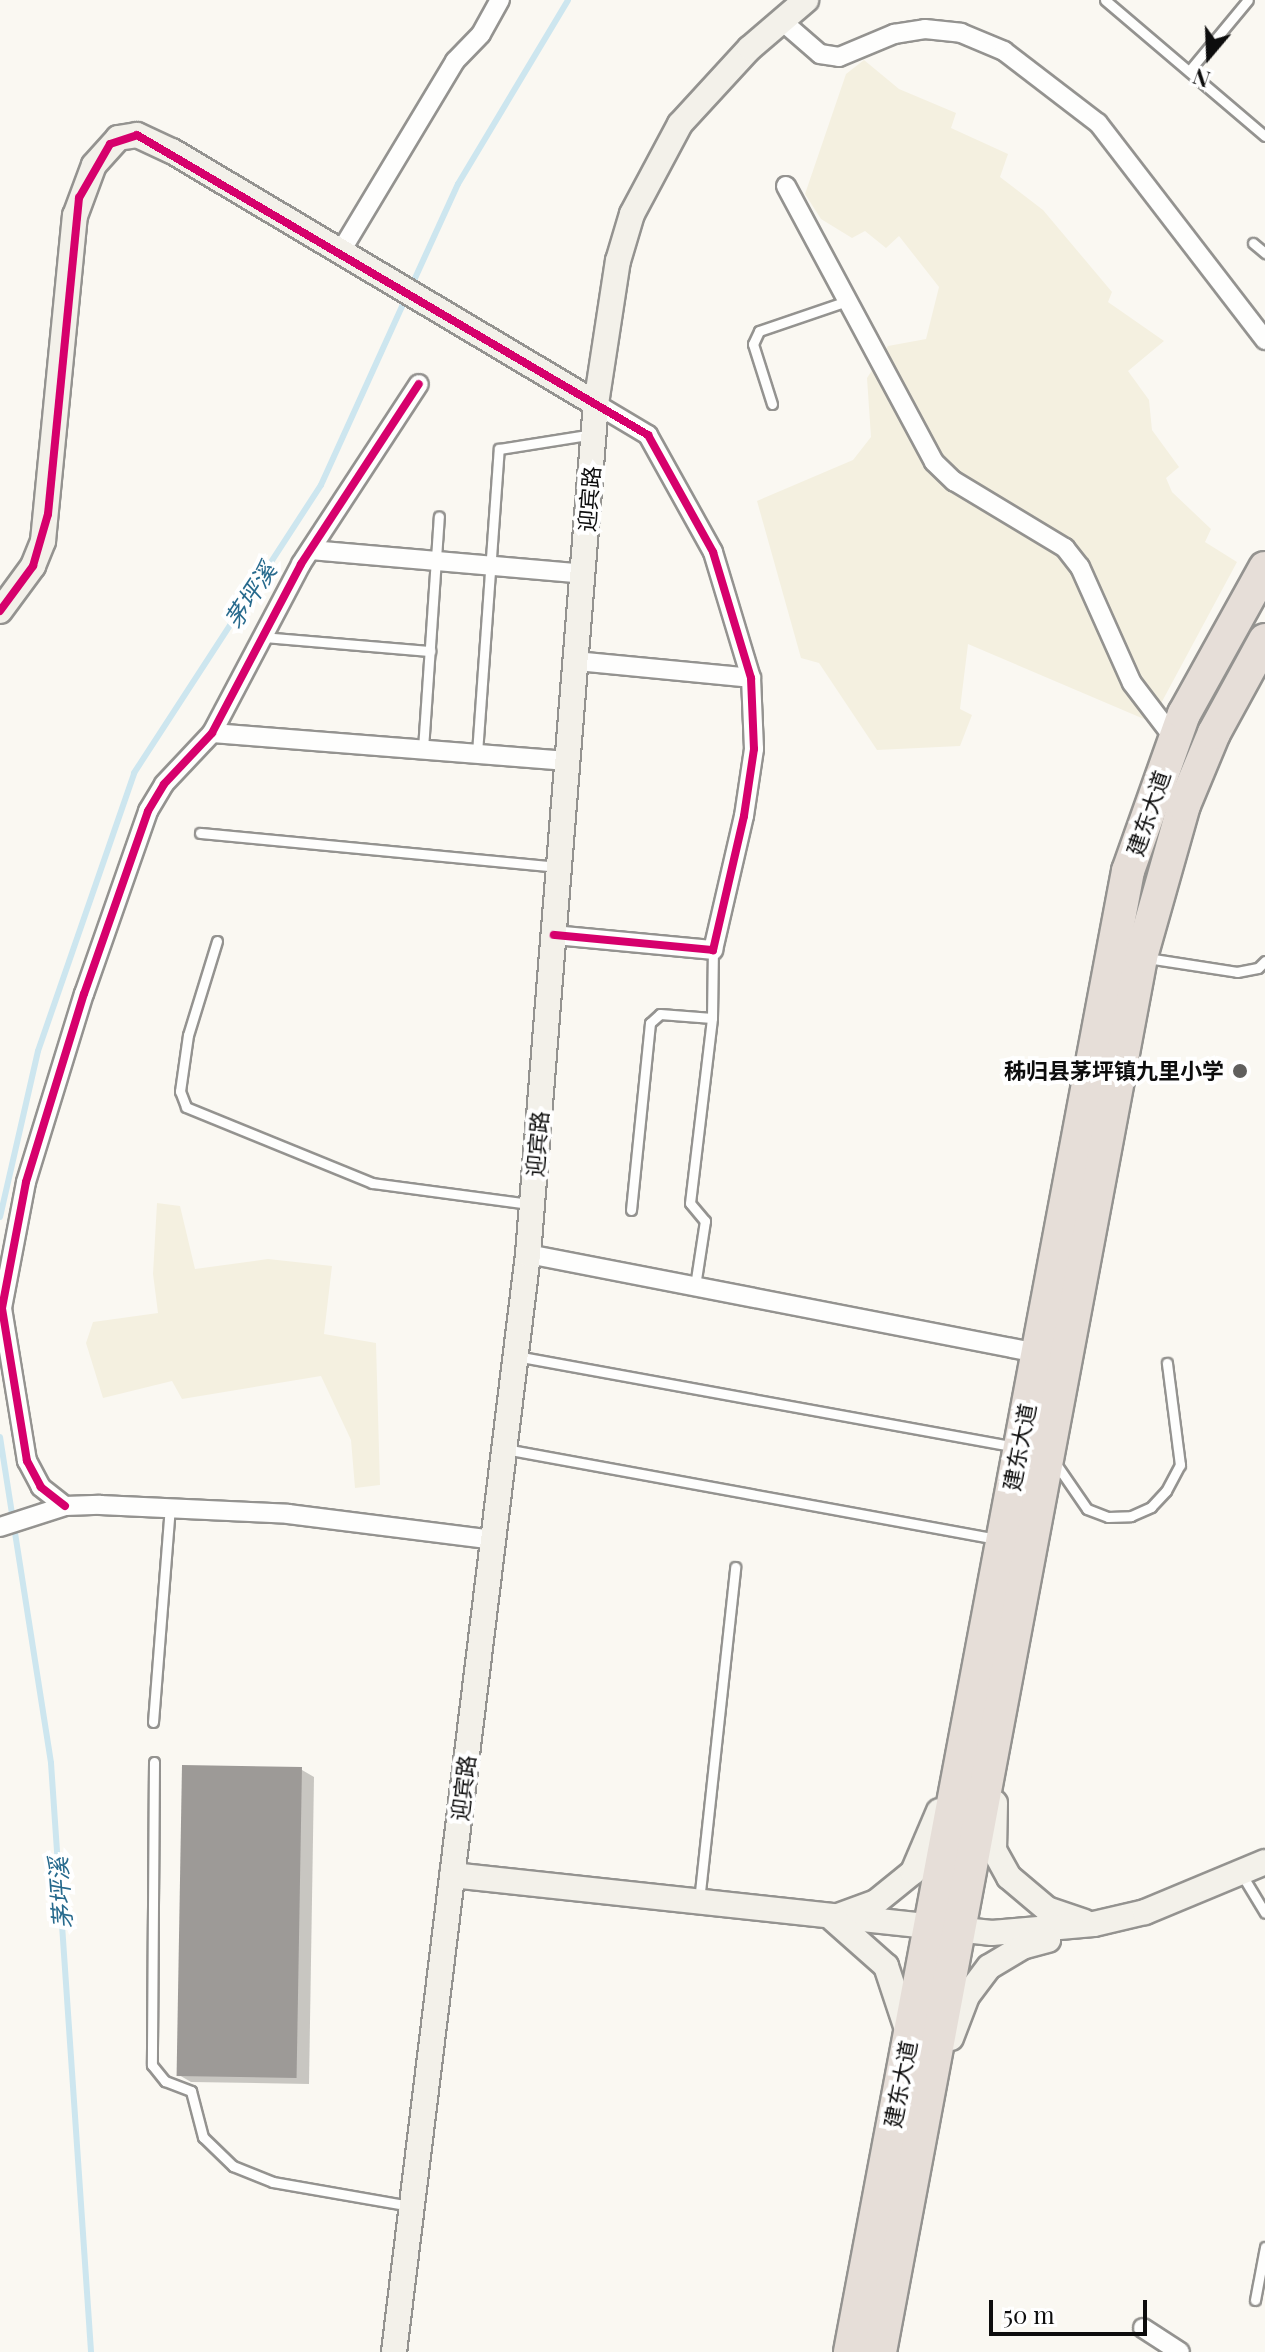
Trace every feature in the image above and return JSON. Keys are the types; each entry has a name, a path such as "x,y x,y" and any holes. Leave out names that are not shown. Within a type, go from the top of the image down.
{"highway":[{"name":"建东大道","path":"880,2352 922,2127 944,1930 1126,954 1128,871 1174,740 1221,641 1265,568"},
{"name":"建东大道","path":"1126,954 1159,880 1204,758 1265,640"},
{"name":"建东大道","path":"850,2352 908,2044 944,1930"}],"main road":[{"name":"迎宾路","path":"394,2352 528,1254 596,404 618,261 653,168 713,85 806,0"},
{"path":"0,611 33,566 43,541 75,216 84,183 110,144 128,135 147,138 596,404"},
{"path":"831,1917 876,1902 913,1872 931,1838 945,1781 982,1724"},
{"path":"982,1724 993,1834 1001,1865 1033,1900 1094,1924"},
{"path":"922,2127 959,2012 977,1981 1022,1947 1094,1924 1145,1912 1265,1862"},
{"path":"452,1875 944,1930 1042,1931 1094,1924"},
{"path":"831,1917 886,1966 902,2003 908,2044"}],"street":[{"path":"341,251 455,61 481,34 500,0"},
{"path":"782,21 820,54 839,57 894,34 925,29 961,33 1004,51 1098,123 1265,340"},
{"path":"786,186 934,462 954,481 1045,531 1080,567 1132,683 1174,740 1204,758"},
{"path":"65,1506 41,1487 27,1461 2,1327 4,1289 26,1182 148,811 164,784 212,733 311,550 419,384"},
{"path":"554,935 713,950 744,816 754,749 751,678 713,552 648,435 596,404"},
{"path":"311,550 583,574"},
{"path":"0,611 0,620"},
{"path":"576,661 751,678"},
{"path":"212,733 568,761"},
{"path":"528,1254 1051,1355"},
{"path":"0,1527 32,1514 65,1506 170,1508 311,1516 493,1540"},
{"path":"1143,2328 1180,2352"}],"lane":[{"path":"1105,0 1265,136"},
{"path":"1189,71 1248,0"},
{"path":"1253,243 1265,253"},
{"path":"772,404 753,344 759,331 847,301"},
{"path":"477,753 499,449 594,434"},
{"path":"423,749 439,517"},
{"path":"263,637 430,651"},
{"path":"200,833 559,867"},
{"path":"217,941 188,1035 180,1091 186,1107 372,1183 532,1204"},
{"path":"695,1286 705,1221 690,1203 712,1018 713,950"},
{"path":"1126,954 1237,972 1258,968 1265,961"},
{"path":"631,1210 650,1023 660,1014 712,1018"},
{"path":"516,1356 1034,1450 1087,1509 1108,1517 1131,1516 1151,1507 1180,1465 1167,1363"},
{"path":"505,1449 1016,1543"},
{"path":"153,1722 170,1508"},
{"path":"699,1903 735,1567"},
{"path":"154,1762 152,2065 165,2081 191,2091 203,2137 233,2166 273,2182 412,2206"},
{"path":"1241,1874 1265,1913"},
{"path":"1255,2300 1265,2247"}],"shaded area":[{"path":"864,60 899,89 956,113 951,128 1008,154 1000,177 1043,210 1112,292 1108,302 1164,341 1128,371 1149,400 1152,430 1179,467 1166,478 1172,492 1211,529 1205,542 1237,562 1151,722 968,644 960,709 972,715 960,746 877,750 819,663 801,658 757,501 853,460 871,437 867,378 888,346 926,339 939,287 899,236 886,248 865,231 852,238 821,219 805,194 846,74"},
{"path":"157,1203 180,1206 195,1269 268,1259 332,1266 324,1334 376,1343 380,1485 355,1488 351,1440 321,1376 182,1399 172,1381 103,1398 86,1343 93,1322 158,1313 153,1274"}],"building":[{"path":"182,1765 302,1767 297,2078 177,2076"}],"waterway":[{"name":"茅坪溪","path":"411,287 458,184 568,0"},
{"name":"茅坪溪","path":"0,1217 38,1051 134,773 321,485 406,298"},
{"name":"茅坪溪","path":"0,1437 51,1763 91,2352"}],"cycle path":[{"path":"0,611 33,566 48,514 79,198 110,144 137,135 648,435 713,552 751,678 754,749 744,816 713,950 554,935"},
{"path":"65,1506 41,1487 27,1461 2,1308 26,1182 84,994 148,811 164,784 212,733 301,564 419,384"}],"place":[{"name":"秭归县茅坪镇九里小学","path":"1240,1071"}]}
